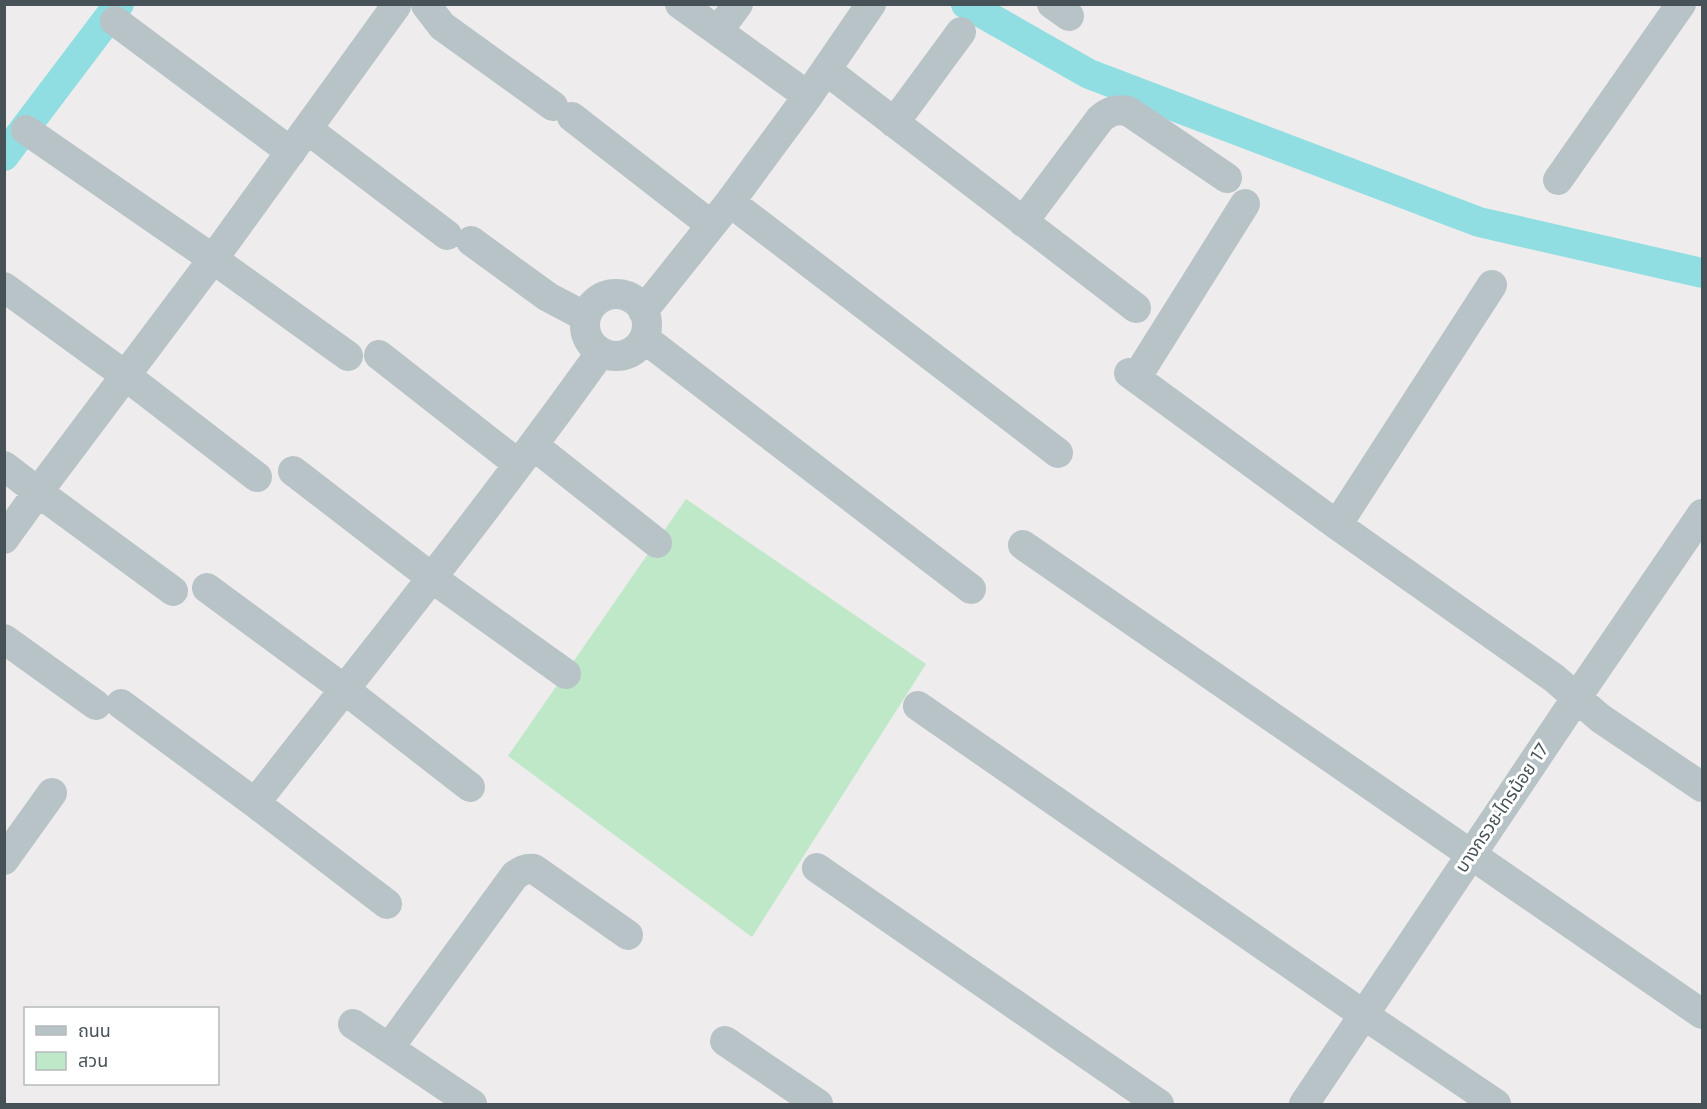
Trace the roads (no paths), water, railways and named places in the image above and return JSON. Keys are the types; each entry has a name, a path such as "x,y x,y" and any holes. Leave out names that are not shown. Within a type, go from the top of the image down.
{"street":[{"path":"680,4 808,96"},
{"path":"718,31 738,4"},
{"path":"871,4 808,96 711,225 644,325 639,347 621,356 610,356 601,352 589,341 585,325 590,307 607,295 628,296 637,302 644,325 971,589"},
{"path":"1558,180 1681,4"},
{"path":"1696,4 1702,9"},
{"path":"4,539 213,259 395,5 416,8 426,5 442,26 562,111 711,225"},
{"path":"115,21 299,140 459,238 548,297 586,317"},
{"path":"894,123 961,32"},
{"path":"826,70 1136,308"},
{"path":"1023,222 1100,119 1108,112 1118,109 1128,111 1227,178"},
{"path":"26,130 213,259 348,356"},
{"path":"730,202 1059,453"},
{"path":"1245,204 1133,376 1337,525 1554,678 1600,718 1702,787"},
{"path":"1337,525 1492,285"},
{"path":"4,287 126,376 257,477"},
{"path":"255,802 432,578 601,352"},
{"path":"379,355 657,543"},
{"path":"4,466 173,591"},
{"path":"293,471 432,578 566,674"},
{"name":"บางกรวย-ไทรน้อย 17","path":"1304,1104 1576,697 1702,514"},
{"path":"1023,545 1702,1014"},
{"path":"207,588 344,689 470,787"},
{"path":"4,639 255,802 387,904"},
{"path":"918,706 1496,1104"},
{"path":"4,860 52,793"},
{"path":"817,868 1159,1104"},
{"path":"389,1048 514,875 522,870 534,869 628,934"},
{"path":"353,1024 472,1104"},
{"path":"725,1041 818,1104"}],"waterway":[{"path":"4,156 119,4"},
{"path":"966,4 1089,74 1479,222 1702,273"}]}
